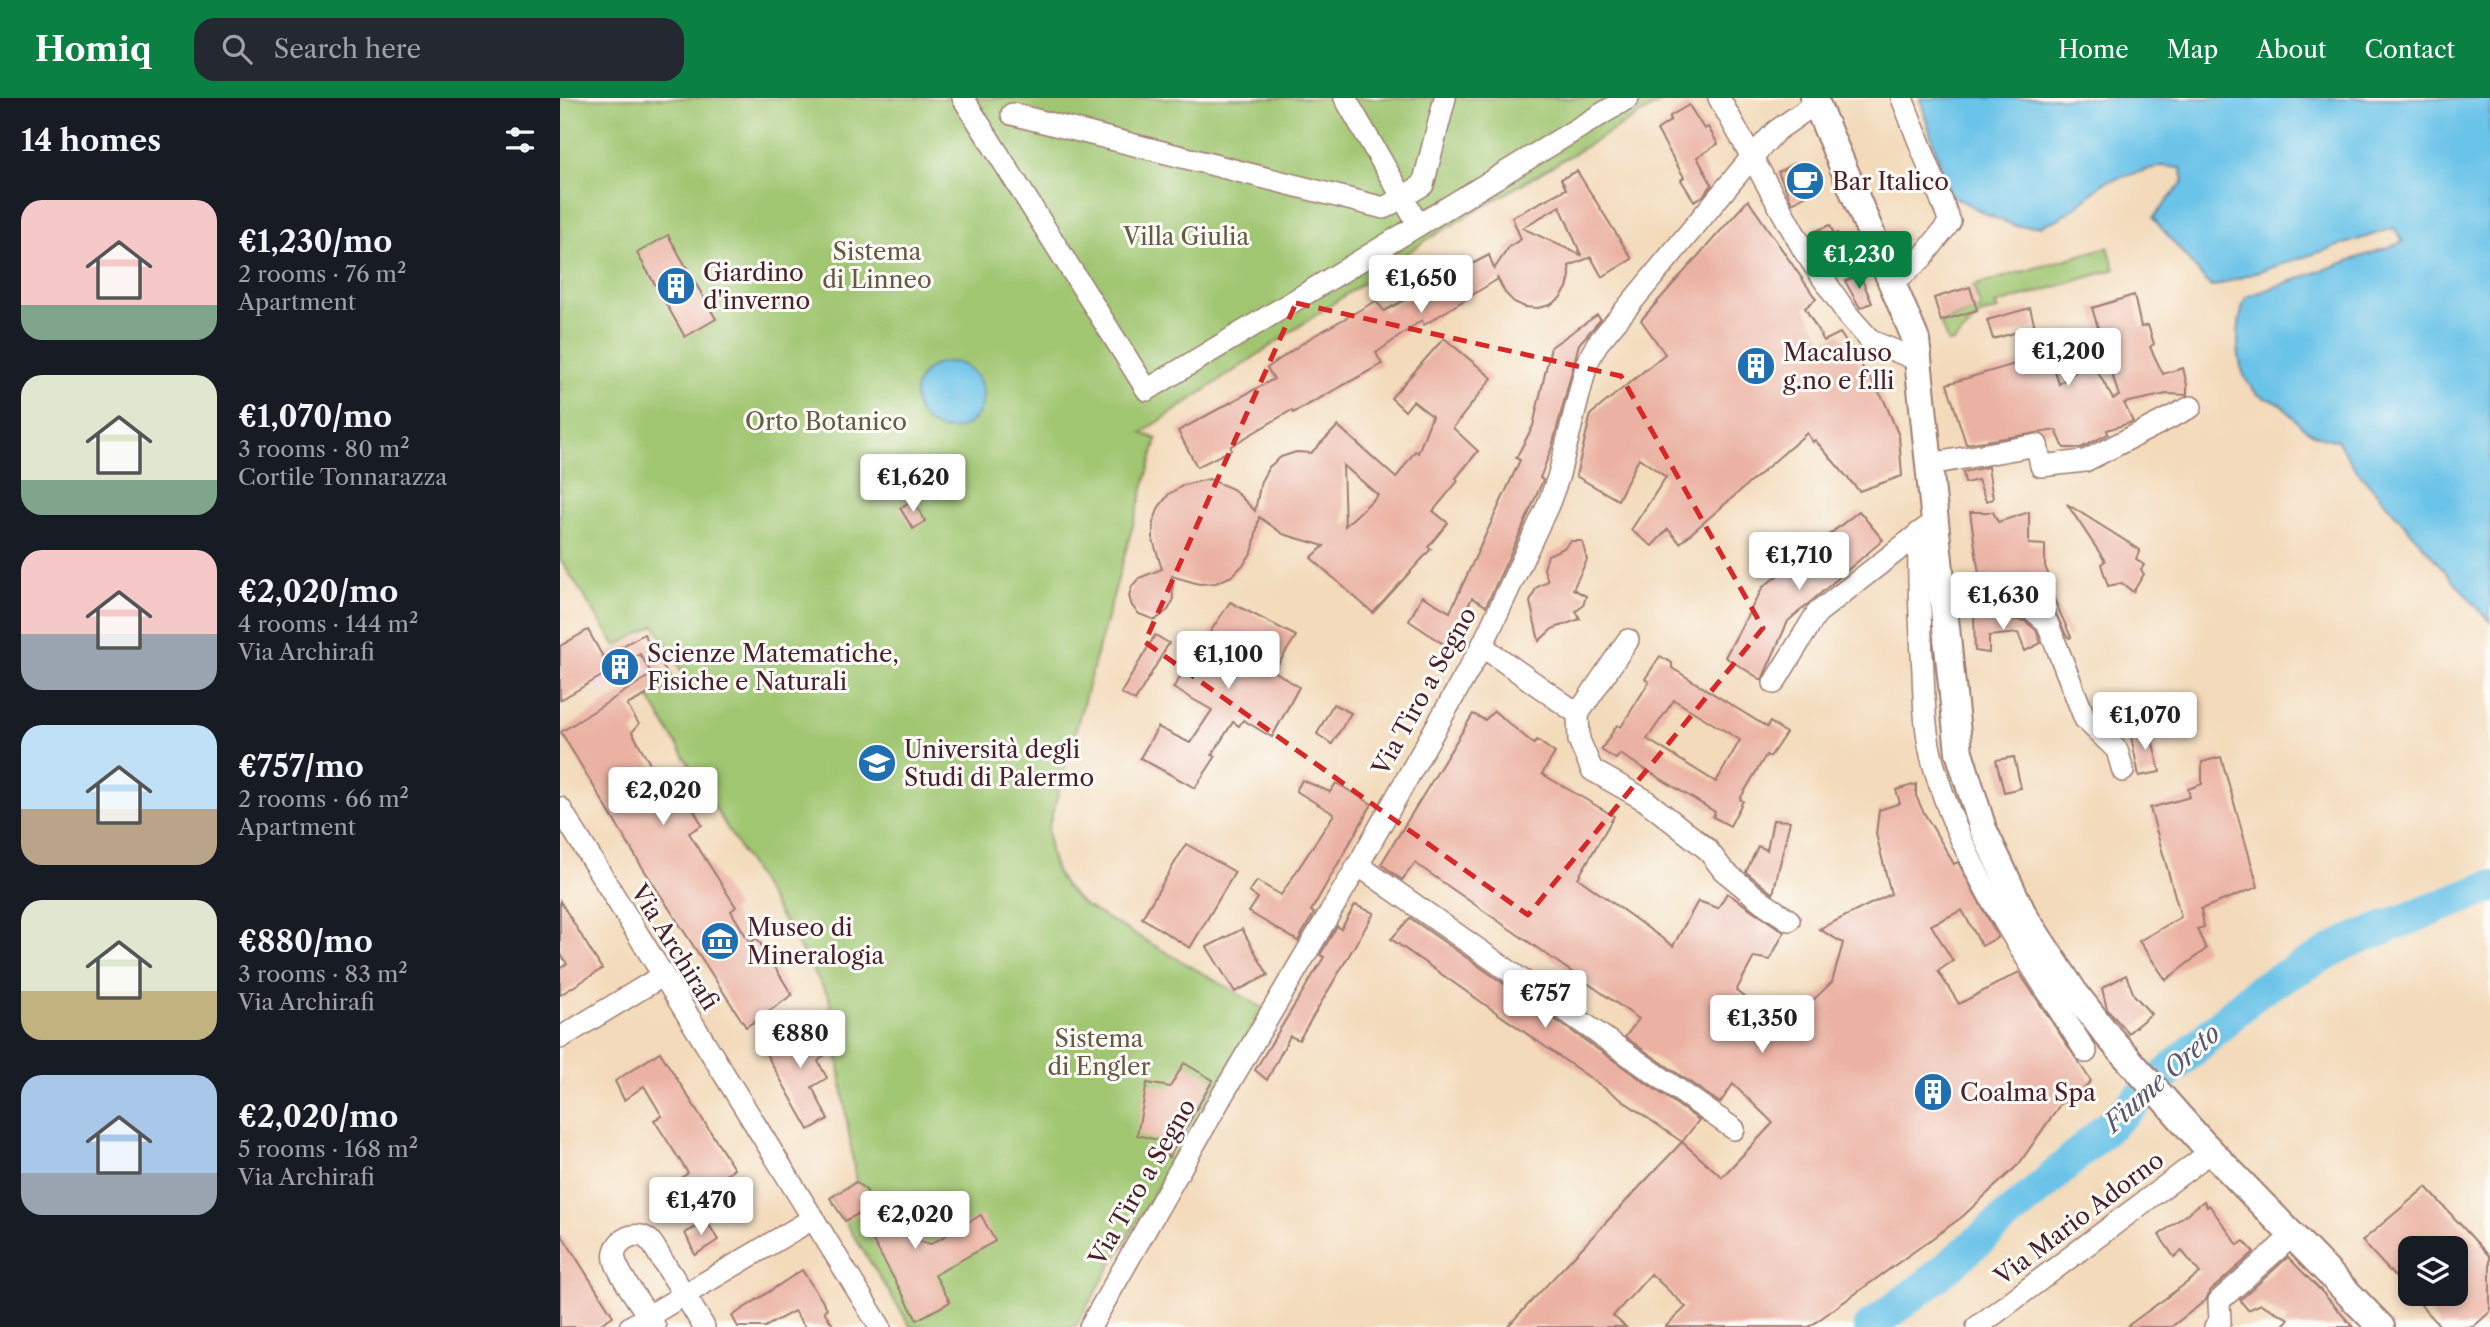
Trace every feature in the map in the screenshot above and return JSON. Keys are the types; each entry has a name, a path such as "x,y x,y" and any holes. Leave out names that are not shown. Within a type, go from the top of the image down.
{"main road":[{"path":"1813,100 1916,340 1930,464 1927,526 1944,597 1959,752 1983,829 2024,916 2074,992 2108,1037 2206,1146 2381,1327"}],"street":[{"path":"963,98 1147,390 1628,98"},
{"path":"1345,98 1418,224"},
{"path":"984,133 1012,106 1384,208 1423,185 1445,98"},
{"path":"1719,98 1803,249 1848,315 1871,341 1920,361"},
{"path":"1892,284 1922,258 1950,222 1902,98"},
{"name":"Via Tiro a Segno","path":"1090,1327 1482,646 1548,505 1558,478 1587,363 1597,344 1751,158 1776,131 1813,100"},
{"path":"1930,464 2037,445 2041,466 2085,461 2191,407"},
{"path":"1774,683 1818,613 1927,526"},
{"path":"1927,526 1918,584 1925,714 1933,764 1955,829 1978,876 2086,1052"},
{"path":"1944,597 2030,608 2047,622 2085,719 2117,750 2123,771"},
{"path":"1628,640 1578,714 1579,740 1592,770 1645,800 1707,849 1723,870 1789,920"},
{"path":"1482,646 1578,714"},
{"name":"Via Archirafi","path":"560,808 880,1327"},
{"path":"1358,865 1734,1129"},
{"path":"560,1038 662,976"},
{"name":"Via Mario Adorno","path":"1977,1327 2206,1146"},
{"path":"630,1327 652,1321 685,1294 814,1219"},
{"path":"652,1321 615,1262 616,1248 624,1238 638,1235 650,1241 704,1327"},
{"path":"2215,1327 2220,1323 2219,1301 2293,1235"}],"highlighted area":[{"path":"1296,303 1621,376 1763,628 1528,915 1145,642"}],"shaded area":[{"name":"Scienze Matematiche, Fisiche e Naturali","path":"588,630 604,657 644,634 671,680 640,698 628,677 600,693 593,681 560,700 560,642 567,654 582,664 569,641"}],"green space":[{"name":"Orto Botanico","path":"560,98 1668,98 1428,239 1142,433 1157,439 1048,829 1050,852 1061,880 1084,905 1263,1008 1075,1327 911,1327 830,1198 856,1182 829,997 649,698 685,677 655,625 616,646 560,559"},
{"path":"2108,247 2115,269 1995,305 1998,310 1980,315 1954,342 1948,343 1940,322 1981,309 1973,286"}],"water":[{"path":"1920,98 2490,98 2490,622 2354,467 2337,440 2311,433 2281,404 2259,395 2250,386 2240,362 2238,335 2246,297 2403,242 2394,228 2211,287 2153,218 2184,181 2181,168 2160,166 2105,182 2058,219 2040,226 2016,226 1986,214 1948,193"},
{"path":"949,362 962,365 973,372 980,383 983,396 980,409 973,420 962,427 949,430 936,427 925,420 918,409 915,396 918,383 925,372 936,365"}],"building":[{"path":"1689,105 1704,129 1708,127 1718,144 1697,157 1712,185 1703,196 1694,201 1681,180 1684,177 1657,130 1670,121 1670,116"},
{"path":"1795,163 1810,193 1792,203 1778,172"},
{"path":"1577,171 1632,259 1602,277 1591,257 1569,266 1567,288 1560,298 1550,305 1538,308 1525,307 1514,302 1505,293 1498,279 1424,325 1422,320 1376,353 1382,364 1293,413 1292,410 1231,446 1231,450 1197,467 1178,431 1274,379 1267,368 1310,338 1376,301 1384,311 1489,255 1494,269 1509,247 1521,239 1512,217 1566,189 1561,179","holes":["1560,206 1581,255 1522,228"]},
{"name":"Macaluso g.no e f.lli","path":"1748,200 1816,299 1805,308 1824,341 1840,333 1884,400 1899,436 1902,476 1859,491 1807,433 1680,543 1668,529 1652,546 1631,530 1666,477 1639,458 1618,500 1576,476 1591,414 1665,354 1641,320"},
{"path":"1830,225 1834,235 1837,233 1846,254 1827,262 1813,232"},
{"name":"Giardino d'inverno","path":"668,235 716,319 685,337 637,253"},
{"path":"1860,275 1872,303 1860,308 1845,281"},
{"path":"1970,287 1977,310 1941,321 1934,298"},
{"path":"2134,295 2141,327 2148,325 2154,344 2150,347 2163,374 2183,368 2187,395 2167,394 2124,403 2133,422 2107,430 2108,434 2081,448 2064,448 2056,430 1966,444 1947,384 2049,354 2059,384 2091,360 2113,399 2119,396 2092,308"},
{"path":"2030,308 2035,327 1993,339 1987,320"},
{"path":"1597,315 1601,319 1579,344 1552,447 1540,478 1543,480 1521,531 1486,606 1472,598 1448,647 1409,621 1422,596 1450,612 1520,460 1516,458 1533,426 1551,347"},
{"path":"1444,338 1492,378 1453,428 1478,451 1433,511 1448,523 1428,547 1431,549 1373,613 1311,558 1324,546 1283,534 1259,517 1253,550 1232,576 1216,583 1199,584 1172,576 1173,601 1168,610 1155,620 1139,614 1132,606 1129,596 1132,586 1139,578 1162,569 1153,540 1153,523 1159,507 1169,494 1184,485 1209,479 1233,489 1255,511 1261,481 1269,467 1281,457 1296,452 1311,453 1338,426 1396,478 1415,451 1418,453 1432,416 1413,401 1405,411 1391,398","holes":["1343,465 1378,495 1345,526"]},
{"path":"1988,467 1993,499 1986,501 1978,480 1965,483 1963,472"},
{"path":"913,500 925,521 913,529 900,508"},
{"path":"2067,504 2140,550 2136,559 2144,565 2141,570 2144,574 2133,592 2122,583 2108,586 2101,564 2105,561"},
{"path":"1859,511 1883,540 1788,621 1762,680 1725,657 1763,587"},
{"path":"1970,512 1993,512 1998,522 2029,512 2029,544 2045,545 2045,566 2053,586 2049,588 2071,637 2066,635 2055,612 2038,598 2028,595 2017,582 2021,594 1981,588"},
{"path":"1571,541 1582,541 1587,560 1573,589 1586,596 1583,606 1576,611 1580,619 1552,629 1539,641 1530,602 1536,588 1548,581 1544,569 1548,555 1564,548"},
{"path":"1230,602 1296,636 1274,671 1299,687 1272,737 1243,720 1239,726 1233,722 1212,755 1216,756 1195,788 1140,758 1158,727 1190,743 1212,710 1173,688"},
{"path":"1974,614 2025,621 2036,630 2041,643 2025,651 2018,633 1989,636 1989,653 1975,651"},
{"path":"588,630 603,657 644,634 672,682 627,705 639,724 632,732 669,797 682,789 702,825 689,833 736,907 731,911 750,943 757,938 792,995 746,1027 639,862 561,732 652,674 640,654 560,700 560,646"},
{"path":"1155,635 1169,643 1135,701 1121,693"},
{"path":"1660,656 1672,663 1672,668 1767,727 1770,722 1786,733 1770,757 1766,755 1740,799 1743,801 1730,826 1713,817 1715,812 1620,754 1616,759 1601,750 1617,725 1621,727 1649,682 1645,679","holes":["1674,700 1740,740 1716,782 1647,739"]},
{"path":"1333,704 1351,713 1332,744 1317,734"},
{"path":"1494,711 1534,744 1537,740 1555,753 1542,774 1614,816 1578,878 1673,946 1698,901 1718,908 1727,893 1784,932 1770,960 1754,957 1736,991 1785,1027 1832,982 1843,943 1819,929 1891,894 1876,834 1879,810 1900,803 1896,790 1916,784 1916,796 1923,811 1954,864 1958,862 1998,937 1982,946 1962,910 1931,925 1953,961 1938,971 1959,1004 2019,972 2091,1081 2067,1105 2063,1100 2019,1164 1962,1217 1809,1327 1665,1327 1686,1307 1651,1274 1613,1316 1626,1327 1507,1327 1682,1142 1722,1177 1773,1123 1733,1084 1720,1103 1625,1037 1639,1019 1415,863 1402,880 1381,864 1473,714 1485,720"},
{"path":"2149,727 2160,772 2139,776 2130,731"},
{"path":"2014,757 2021,788 2004,792 1996,760"},
{"path":"2221,757 2258,887 2201,909 2204,927 2197,929 2206,949 2166,980 2139,941 2181,917 2150,808 2190,797 2188,789 2202,784 2202,762"},
{"path":"1302,780 1330,792 1336,783 1372,804 1311,911 1314,913 1298,941 1249,912 1258,898 1249,892 1257,881 1281,895 1334,814 1296,791"},
{"path":"1773,820 1790,821 1773,894 1746,872 1758,846 1767,850"},
{"path":"1186,844 1235,872 1190,948 1142,918"},
{"path":"560,901 602,969 560,995 560,968 567,964 560,953"},
{"path":"1355,905 1374,913 1299,1040 1290,1036 1267,1080 1255,1070 1324,957 1320,955 1337,926 1341,929"},
{"path":"1410,918 1699,1120 1682,1142 1391,939"},
{"path":"1242,929 1268,975 1235,992 1207,947"},
{"path":"2126,975 2134,995 2151,1014 2128,1033 2107,1009 2102,988"},
{"path":"806,1021 826,1054 818,1061 827,1078 812,1087 828,1119 809,1130 761,1045"},
{"path":"660,1052 734,1169 686,1202 675,1182 688,1173 654,1120 662,1116 644,1086 624,1100 615,1081"},
{"path":"1184,1063 1213,1080 1169,1157 1156,1149 1161,1141 1137,1135 1147,1083 1170,1087"},
{"path":"856,1182 867,1191 869,1230 896,1215 909,1239 931,1244 981,1215 995,1241 935,1275 950,1302 917,1320 858,1214 845,1221 830,1198"},
{"path":"2426,1187 2490,1257 2490,1312 2473,1327 2441,1327 2422,1306 2468,1306 2468,1236 2398,1236 2398,1280 2362,1241"},
{"path":"2204,1201 2238,1245 2244,1241 2254,1252 2210,1291 2206,1300 2171,1327 2126,1327 2200,1273 2182,1251 2174,1257 2159,1235"},
{"path":"707,1221 718,1240 695,1255 685,1233"},
{"path":"560,1232 613,1316 596,1327 560,1327"},
{"path":"2288,1257 2353,1327 2281,1327 2289,1319 2261,1304 2248,1310 2240,1300"},
{"path":"802,1270 827,1308 824,1311 834,1327 805,1327 794,1311 765,1327 738,1327 732,1316"}],"waterway":[{"name":"Fiume Oreto","path":"1870,1327 1926,1285 2036,1192 2259,990 2348,942 2490,887"}],"place":[{"name":"Bar Italico","path":"1805,181"},
{"name":"Giardino d'inverno","path":"676,286"},
{"name":"Macaluso g.no e f.lli","path":"1756,366"},
{"name":"Scienze Matematiche, Fisiche e Naturali","path":"620,667"},
{"name":"Università degli Studi di Palermo","path":"877,763"},
{"name":"Museo di Mineralogia","path":"720,941"},
{"name":"Coalma Spa","path":"1933,1092"}],"park label":[{"name":"Villa Giulia","path":"1186,236"},
{"name":"Sistema di Linneo","path":"877,265"},
{"name":"Sistema di Engler","path":"1099,1052"}]}
